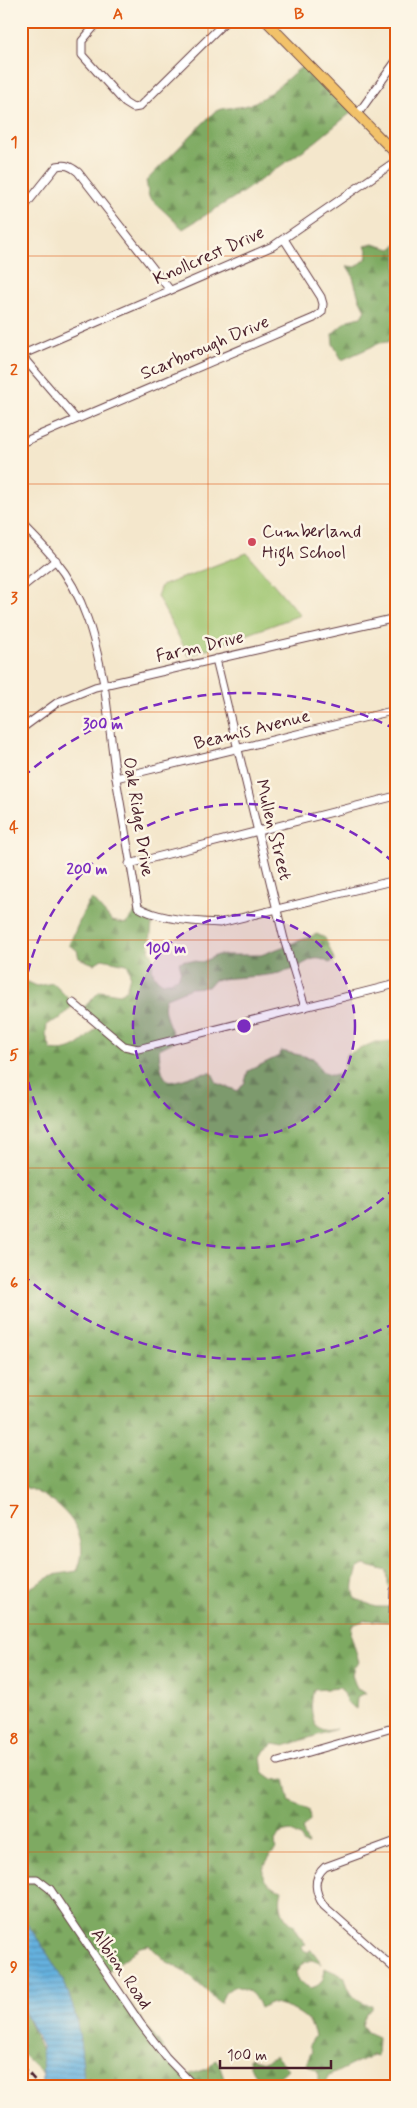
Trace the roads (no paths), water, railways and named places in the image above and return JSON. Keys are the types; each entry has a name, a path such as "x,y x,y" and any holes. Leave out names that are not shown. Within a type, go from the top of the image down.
{"main road":[{"path":"266,21 396,154"}],"street":[{"path":"99,21 82,41 82,55 125,104 133,108 140,107 226,21"},
{"path":"357,116 396,61"},
{"name":"Knollcrest Drive","path":"21,355 284,239 396,162"},
{"path":"21,211 57,166 64,164 70,166 83,179 170,290"},
{"name":"Scarborough Drive","path":"21,443 314,318 322,312 323,304 321,297 284,239"},
{"path":"21,355 76,419"},
{"name":"Oak Ridge Drive","path":"21,523 56,560 79,596 95,641 104,688 129,864 138,908 148,913 220,923 277,909"},
{"path":"21,588 56,560"},
{"name":"Farm Drive","path":"21,729 58,702 104,688 216,659 396,618"},
{"name":"Mullen Street","path":"216,659 277,909 305,1008"},
{"name":"Beamis Avenue","path":"116,778 396,710"},
{"path":"129,864 396,796"},
{"path":"277,909 396,880"},
{"path":"73,1003 124,1046 138,1049 396,984"},
{"path":"394,1590 393,1616 396,1641"},
{"path":"278,1761 396,1728"},
{"path":"396,1841 325,1867 319,1872 316,1886 317,1893 324,1906 396,1970"},
{"name":"Albion Road","path":"21,1879 37,1879 50,1889 140,2023 166,2057 196,2087"},
{"path":"391,2087 396,2084"}],"water":[{"path":"21,1917 47,1953 68,1992 80,2039 84,2087 43,2087 42,2046 21,2005"}],"railway":[{"path":"21,2065 41,2087"}],"place":[{"name":"Cumberland High School","path":"252,542"}]}
